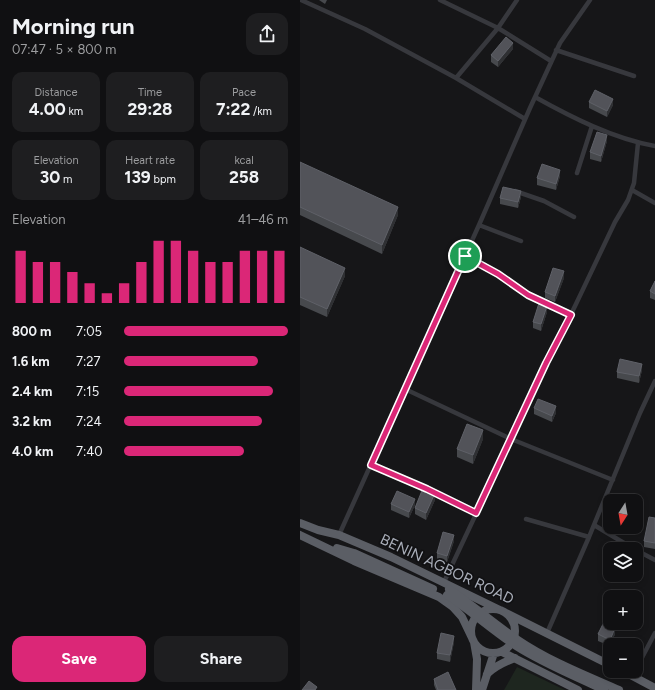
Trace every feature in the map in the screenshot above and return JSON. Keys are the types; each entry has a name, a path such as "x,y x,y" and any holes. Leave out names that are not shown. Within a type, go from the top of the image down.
{"highway":[{"name":"BENIN AGBOR ROAD","path":"300,523 318,530 339,535 391,557 447,589 504,612 603,662"},
{"path":"318,530 447,589 470,603 518,640 544,656 619,690"},
{"name":"BENIN AGBOR ROAD","path":"300,535 314,540 354,561 439,597 453,607 462,617 474,642 477,659 476,690"},
{"path":"314,540 447,589 467,608 522,650 604,690"},
{"path":"482,690 486,675 498,652 512,644 516,632 513,620 504,612 491,609 476,617 471,629 474,642 482,650 498,652 514,658 578,690"},
{"path":"486,675 492,668 514,658"},
{"path":"642,678 655,688"}],"street":[{"path":"301,0 365,30 456,78 525,119"},
{"path":"440,0 498,28 552,61"},
{"path":"456,78 498,28 517,0"},
{"path":"339,535 556,50 590,0"},
{"path":"556,50 634,76"},
{"path":"535,97 592,126 638,143 655,146"},
{"path":"577,173 592,126"},
{"path":"447,589 476,513 546,363 571,315 615,222 628,200 634,184 638,143"},
{"path":"496,186 503,188"},
{"path":"510,190 544,201 574,217"},
{"path":"632,190 655,203"},
{"path":"479,225 521,241"},
{"path":"465,256 498,274 528,295 571,315"},
{"path":"547,633 655,381"},
{"path":"405,389 511,439 612,480"},
{"path":"371,465 427,489 476,513"},
{"path":"526,518 589,538"},
{"path":"594,525 623,542"},
{"path":"643,553 655,560"},
{"path":"643,655 655,633"}],"shaded area":[{"path":"517,667 565,690 504,690"}],"building":[{"path":"506,37 513,43 498,61 491,55"},
{"path":"595,90 613,99 607,111 589,102"},
{"path":"597,132 607,135 601,156 590,152"},
{"path":"300,162 398,207 382,245 300,207"},
{"path":"542,164 560,170 556,184 537,178"},
{"path":"503,187 521,191 518,202 500,198"},
{"path":"300,247 345,268 327,309 300,297"},
{"path":"553,268 564,271 555,296 545,292"},
{"path":"655,281 655,294 650,291"},
{"path":"539,303 547,306 541,324 533,322"},
{"path":"620,359 642,364 639,376 617,372"},
{"path":"538,399 556,406 552,416 534,408"},
{"path":"467,424 483,430 473,455 457,449"},
{"path":"423,488 435,493 426,513 415,508"},
{"path":"397,491 415,499 409,512 391,504"},
{"path":"649,517 655,518 655,543 644,541"},
{"path":"443,532 454,535 447,556 437,553"},
{"path":"603,624 603,630 614,630 611,638 606,638 598,634"},
{"path":"441,633 454,636 450,655 437,653"},
{"path":"448,672 456,690 438,690 434,679"},
{"path":"309,681 317,687 315,690 302,690"}],"route":[{"path":"465,256 498,274 528,295 571,315 546,363 476,513 427,489 371,465 465,256"}]}
